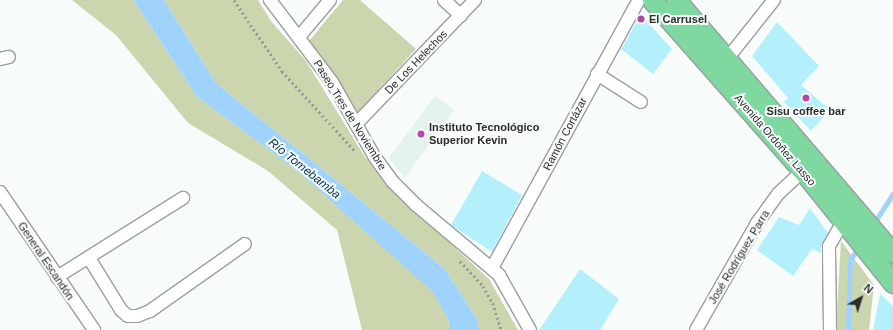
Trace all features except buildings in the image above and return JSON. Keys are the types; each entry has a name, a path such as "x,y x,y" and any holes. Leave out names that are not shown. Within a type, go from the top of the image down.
{"main road":[{"name":"Avenida Ordoñez Lasso","path":"652,0 803,171 848,212"},
{"name":"Avenida Ordoñez Lasso","path":"676,0 727,59 848,212 888,256 893,283"}],"street":[{"name":"Paseo Tres de Noviembre","path":"270,0 332,82 374,156 393,182 416,205 492,268 507,287 530,330"},
{"path":"299,37 330,0"},
{"path":"444,0 461,16"},
{"name":"De Los Helechos","path":"356,124 475,0"},
{"name":"Ramón Cortázar","path":"492,268 597,74 639,0"},
{"path":"727,59 774,0"},
{"path":"597,74 641,102"},
{"name":"José Rodríguez Parra","path":"696,330 757,223 779,193 803,171"},
{"name":"General Escandón","path":"0,192 94,330"},
{"path":"57,277 183,198"},
{"path":"830,330 829,246 848,212"},
{"path":"89,258 121,310 128,316 137,316 150,311 245,244"}],"shaded area":[{"name":"Instituto Tecnológico Superior Kevin","path":"435,96 454,110 405,178 389,158"}],"green space":[{"path":"72,0 133,0 197,97 296,170 434,292 448,319 450,330 362,330 337,230 268,171 188,123 116,35"},
{"path":"164,0 258,0 271,21 306,61 365,157 390,188 489,279 518,330 479,330 477,319 445,269 216,83"},
{"path":"343,0 360,0 416,49 356,114 336,77 309,41"},
{"path":"841,241 874,285 869,330 836,330"}],"water":[{"name":"Río Tomebamba","path":"133,0 164,0 216,83 445,269 477,319 479,330 450,330 448,319 433,292 296,170 197,97"}],"waterway":[{"path":"874,223 893,194"},
{"path":"848,330 850,260 858,248"}],"place":[{"name":"El Carrusel","path":"641,19"},
{"name":"Sisu coffee bar","path":"806,98"},
{"name":"Instituto Tecnológico Superior Kevin","path":"421,134"}]}
